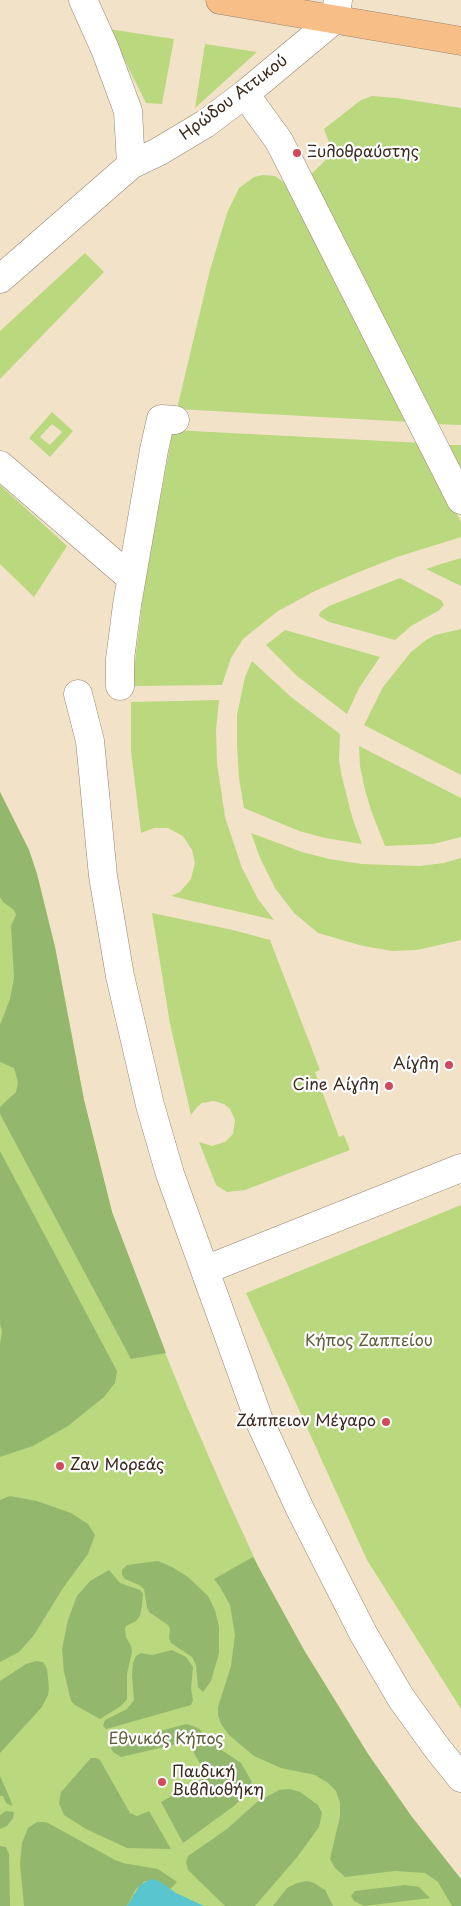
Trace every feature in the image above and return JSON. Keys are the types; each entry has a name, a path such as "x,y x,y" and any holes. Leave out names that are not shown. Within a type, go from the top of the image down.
{"main road":[{"path":"220,0 337,9 461,41"}],"street":[{"path":"83,0 105,49 128,111 131,165"},
{"name":"Ηρώδου Αττικού","path":"0,280 131,165 158,152 205,124 245,94 337,9"},
{"path":"245,94 279,141 461,500"},
{"path":"120,686 120,659 131,578 161,419 175,420"},
{"path":"0,465 131,578"},
{"path":"78,694 90,741 103,876 120,976 150,1105 170,1174 259,1420 335,1579 364,1635 401,1698 461,1778"},
{"path":"205,1270 461,1168"}],"green space":[{"path":"109,29 174,39 162,104 146,103"},
{"path":"205,44 257,52 195,108"},
{"path":"372,96 461,108 461,425 434,424 309,176 333,153 324,129 361,100"},
{"path":"263,175 275,176 289,186 411,422 177,409 210,270 227,213 239,188 254,177"},
{"path":"85,253 104,272 0,379 0,331"},
{"path":"52,412 73,431 50,457 29,438","holes":["52,424 62,432 50,445 40,437"]},
{"path":"173,430 422,443 461,522 461,537 397,557 354,574 315,591 278,611 243,639 231,658 222,685 132,686 145,580"},
{"path":"445,445 461,445 461,477"},
{"path":"0,485 67,546 34,597 0,564"},
{"path":"461,558 461,586 426,569 441,564"},
{"path":"400,578 441,600 444,605 438,611 411,626 395,640 329,622 319,616 320,612 329,606"},
{"path":"461,629 461,775 364,725 383,687 411,652 435,635"},
{"path":"285,630 380,657 359,688 347,714 297,676 266,645"},
{"path":"252,661 291,697 340,734 339,760 342,777 353,820 362,844 325,838 299,831 244,808 239,778 237,715 245,677"},
{"path":"219,700 216,730 217,763 225,817 242,868 258,899 274,920 171,896 180,892 191,879 195,863 192,850 183,836 168,828 154,828 141,833 131,751 131,702"},
{"path":"359,746 461,798 461,837 433,844 385,846 365,790 360,766"},
{"name":"Εθνικός Κήπος","path":"0,792 29,850 37,874 55,947 84,1100 112,1212 149,1313 186,1404 264,1579 304,1650 368,1754 412,1817 461,1879 461,1906 0,1906"},
{"path":"0,792 29,850 37,874 55,947 84,1100 112,1212 166,1353 131,1359 0,1114 0,1107 16,1092 18,1082 14,1068 0,1062 0,1025 10,999 14,978 11,926 16,915 14,910 3,902 0,897"},
{"path":"251,833 302,852 329,859 362,864 420,866 444,863 461,858 461,940 417,950 392,951 363,946 318,933 294,913 275,888 261,860"},
{"path":"152,913 270,940 320,1070 315,1072 339,1137 344,1135 350,1150 245,1190 227,1192 216,1185 199,1142 212,1146 225,1142 233,1134 235,1120 230,1109 224,1104 214,1101 202,1103 191,1115 170,1024"},
{"path":"0,1151 117,1371 115,1383 104,1397 68,1426 33,1446 0,1457 0,1344 2,1332 0,1323"},
{"name":"Κήπος Ζαππείου","path":"461,1205 461,1709 367,1560 246,1293"},
{"path":"10,1496 37,1501 71,1513 88,1524 95,1535 88,1554 63,1588 34,1635 19,1652 0,1662 0,1500"},
{"path":"253,1557 304,1650 368,1754 412,1817 461,1879 461,1906 452,1906 438,1882 425,1873 395,1871 345,1877 335,1868 330,1859 340,1816 340,1803 336,1791 328,1783 315,1775 281,1768 254,1756 229,1735 221,1724 218,1707 231,1666 235,1635 230,1605 214,1579"},
{"path":"158,1561 188,1577 208,1596 215,1610 219,1627 219,1653 211,1681 203,1692 198,1687 196,1665 192,1657 171,1643 168,1625 149,1612 144,1589 125,1579 122,1575 122,1570 127,1565"},
{"path":"109,1570 120,1583 140,1590 143,1594 140,1616 136,1621 126,1626 125,1629 132,1652 127,1674 127,1699 121,1706 100,1719 71,1701 64,1672 62,1649 68,1620 77,1596 90,1581"},
{"path":"172,1650 186,1657 193,1667 191,1689 193,1700 191,1705 106,1729 103,1726 105,1720 127,1709 134,1700 132,1675 136,1656 141,1653 152,1655"},
{"path":"36,1661 43,1662 47,1669 48,1695 42,1707 0,1753 0,1681 26,1664"},
{"path":"187,1724 198,1728 220,1749 241,1763 252,1782 247,1793 234,1806 183,1843 161,1802 207,1776 191,1744 185,1742 121,1757 113,1752 111,1748 117,1742"},
{"path":"91,1758 100,1760 130,1813 137,1816 149,1811 171,1849 127,1848 86,1829 64,1815 59,1803 61,1792"},
{"path":"0,1776 12,1806 6,1803 3,1796 0,1796"},
{"path":"290,1789 300,1792 318,1805 322,1813 319,1827 298,1856 255,1906 225,1906 188,1870 186,1862 188,1856 227,1829 257,1802 279,1790"},
{"path":"6,1811 14,1812 13,1818 7,1826 0,1829 0,1815"},
{"path":"37,1822 43,1822 115,1860 158,1869 177,1882 170,1889 159,1881 145,1881 136,1889 127,1906 24,1906 20,1864 22,1843 28,1828"},
{"path":"0,1846 6,1847 9,1854 10,1906 0,1906"},
{"path":"307,1881 325,1890 333,1906 273,1906 287,1888"},
{"path":"405,1885 419,1887 430,1898 364,1906 354,1901 351,1896 355,1891"}],"water":[{"path":"151,1879 159,1881 176,1893 204,1906 127,1906 140,1885"}],"place":[{"name":"Ξυλοθραύστης","path":"297,153"},
{"name":"Αίγλη","path":"449,1065"},
{"name":"Cine Αίγλη","path":"389,1086"},
{"name":"Ζάππειον Μέγαρο","path":"386,1422"},
{"name":"Ζαν Μορεάς","path":"60,1466"},
{"name":"Παιδική Βιβλιοθήκη","path":"162,1782"}]}
